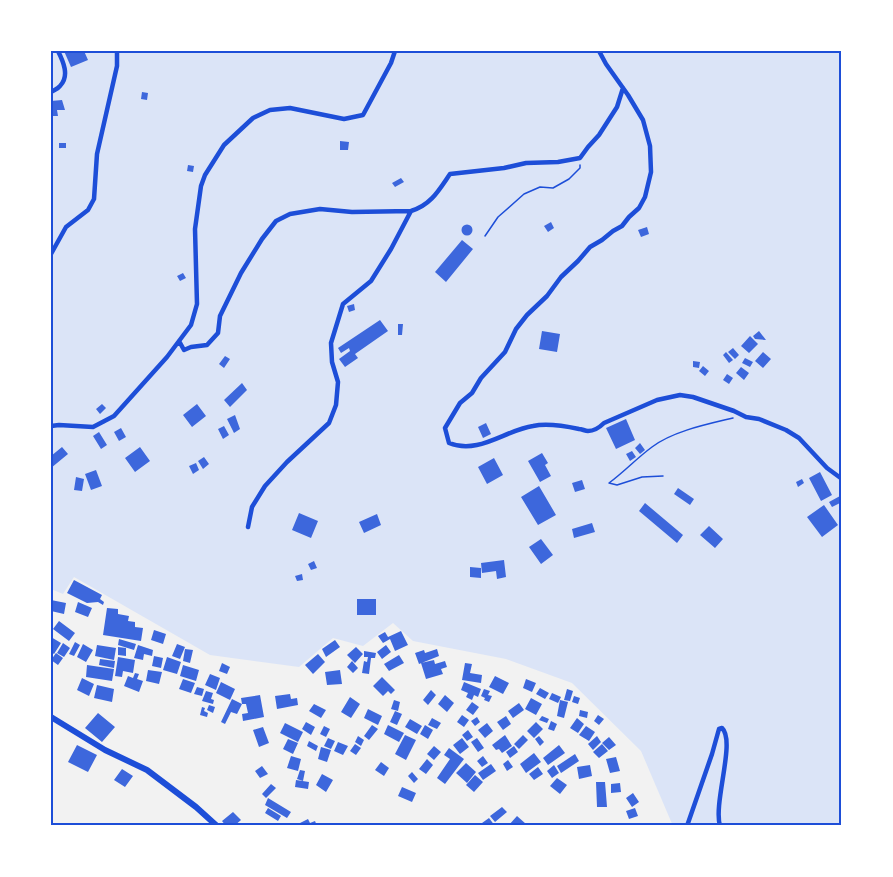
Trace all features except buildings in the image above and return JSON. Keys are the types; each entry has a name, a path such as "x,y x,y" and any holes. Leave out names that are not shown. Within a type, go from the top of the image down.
{"street":[{"path":"51,92 60,87 65,75 64,63 58,51"},
{"path":"51,254 66,227 88,210 94,199 97,154 117,66 117,51"},
{"path":"51,426 93,427 114,416 191,325 197,304 195,229 201,186 205,175 224,145 253,118 270,110 290,108 344,119 363,115 395,51"},
{"path":"599,51 643,120 650,146 651,172 645,197 639,208 628,217 622,226 590,247 527,315 516,329 505,352 481,378 472,393 460,403 445,428 449,443 456,446 477,446 533,425 588,431 644,404 680,395 705,400 786,430 799,438 827,468 842,479"},
{"path":"179,341 183,350 207,345 218,333 220,316 241,273 276,221 290,214 320,209 352,212 411,211 432,199 450,174 580,158 599,135 617,107 623,88"},
{"path":"248,527 252,507 265,486 287,462 330,423 336,405 338,382 332,362 331,343 343,304 371,281 411,211"},
{"path":"51,717 105,750 147,770 217,826"},
{"path":"687,826 712,754 718,729 722,728 726,732 728,742 720,788 718,820 720,826"}],"path":[{"path":"485,236 498,217 524,194 540,187 553,188 569,179 580,168 582,156"},
{"path":"663,476 642,477 617,486 609,483 654,446 674,436 707,424 746,417"}],"shaded area":[{"path":"51,51 842,51 842,826 673,826 641,751 572,683 506,659 413,641 393,623 363,646 333,638 299,667 210,655 74,577 63,594 51,589"}]}
